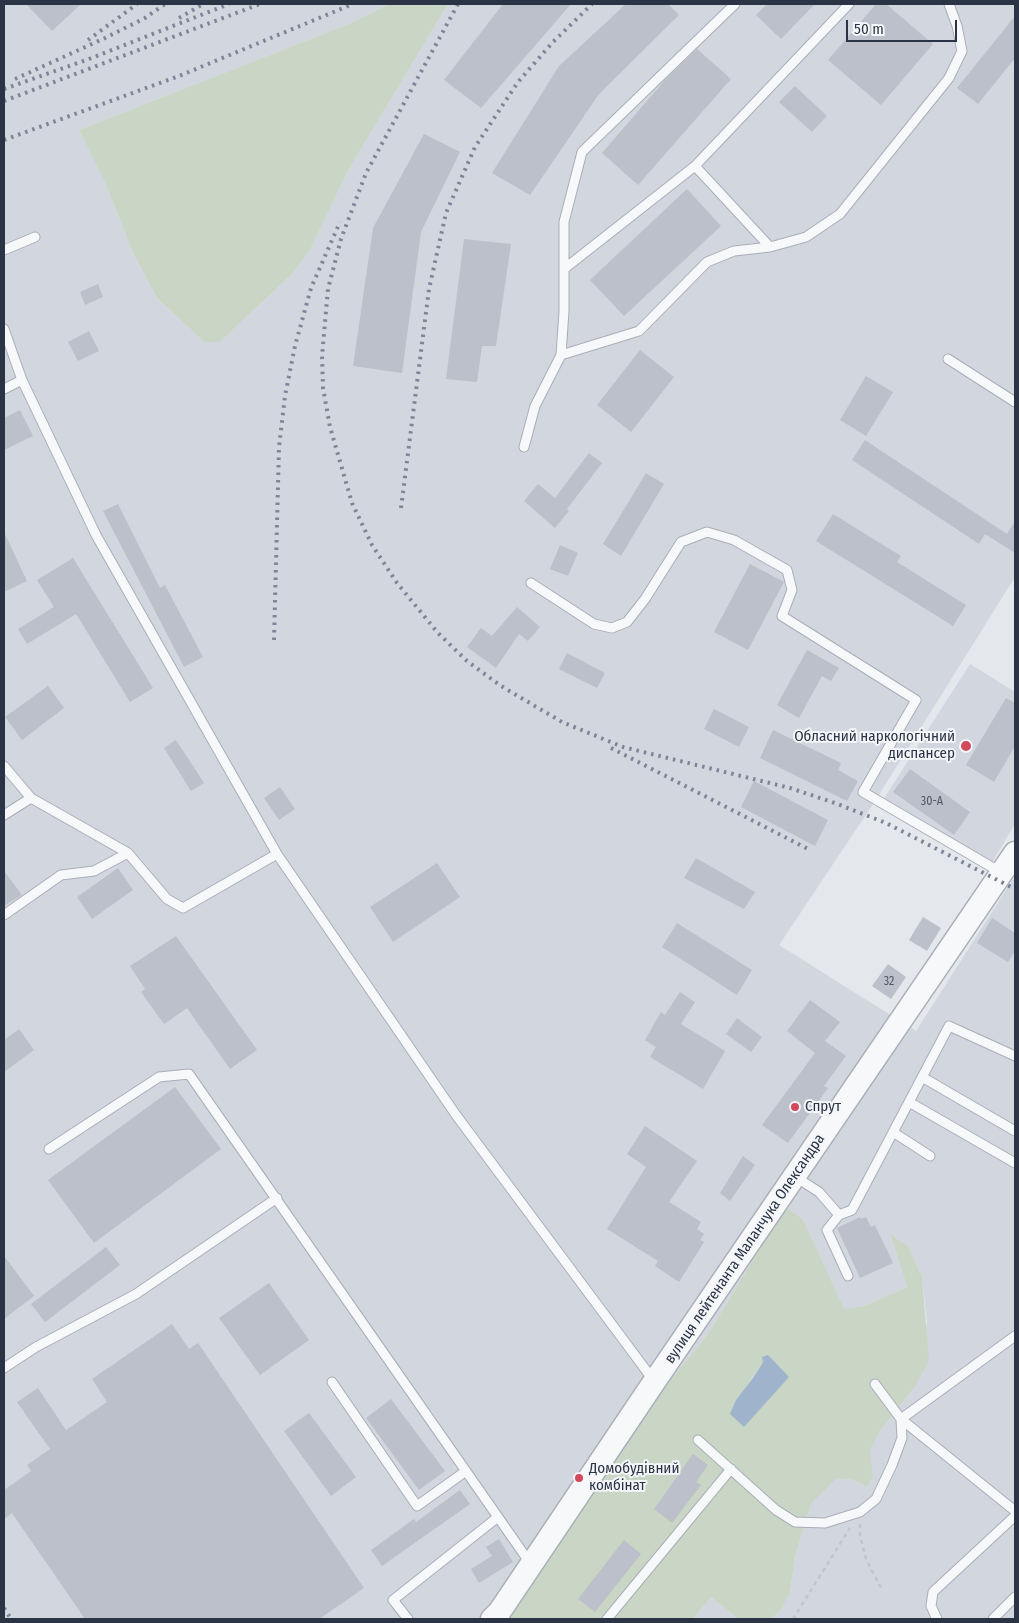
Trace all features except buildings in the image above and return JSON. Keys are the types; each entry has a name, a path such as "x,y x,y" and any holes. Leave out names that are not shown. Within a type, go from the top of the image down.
{"street":[{"name":"вулиця лейтенанта Маланчука Олександра","path":"492,1619 500,1611 794,1176 1009,866"}],"lane":[{"path":"524,447 535,406 561,355 564,222 582,152 735,4"},
{"path":"564,269 695,166 848,4"},
{"path":"561,355 639,331 707,262 734,251 770,247 806,238 840,214 949,78 962,51 957,26 949,4"},
{"path":"695,166 770,247"},
{"path":"4,250 35,237"},
{"path":"4,329 22,380 96,535 277,854 456,1116 654,1382"},
{"path":"948,359 1015,402"},
{"path":"4,389 22,380"},
{"path":"531,583 594,624 612,628 627,622 645,600 681,542 707,532 734,540 787,570 792,590 782,616 916,700 864,792 1009,866"},
{"path":"4,766 31,798 128,853 167,898 182,908 277,854"},
{"path":"4,815 31,798"},
{"path":"4,915 61,875 94,871 128,853"},
{"path":"848,1276 827,1230 839,1215 852,1210 949,1026 1015,1056"},
{"path":"49,1149 159,1077 189,1074 531,1565"},
{"path":"922,1077 1015,1131"},
{"path":"909,1102 1015,1163"},
{"path":"893,1132 930,1156"},
{"path":"794,1176 819,1192 839,1215"},
{"path":"4,1368 36,1347 136,1294 277,1198"},
{"path":"901,1420 1015,1336"},
{"path":"332,1382 417,1506 466,1471"},
{"path":"875,1384 901,1420 1015,1511"},
{"path":"698,1440 776,1510 795,1522 825,1523 860,1512 876,1499 902,1438 901,1420"},
{"path":"607,1619 731,1469"},
{"path":"937,1619 931,1606 933,1592 1015,1516"},
{"path":"408,1619 393,1600 498,1517"},
{"path":"993,1619 1015,1597"}],"path":[{"path":"860,1512 860,1535 866,1559 881,1588"},
{"path":"793,1619 860,1512"}],"shaded area":[{"path":"4,4 389,4 346,25 79,130 106,185 133,253 157,298 204,342 220,342 292,274 310,250 349,169 448,4 1015,4 1015,577 877,798 779,945 916,1031 1015,876 1015,1619 771,1619 780,1611 790,1593 795,1557 811,1504 836,1479 850,1479 867,1487 873,1477 869,1451 880,1431 914,1388 927,1322 922,1277 908,1246 890,1234 907,1287 864,1306 844,1310 803,1219 785,1207 708,1334 656,1398 508,1619 4,1619"},
{"name":"Обласний наркологічний диспансер","path":"970,664 1015,692 1015,824 991,864 883,800"},
{"path":"711,1597 738,1619 693,1619"}],"green space":[{"path":"389,4 448,4 349,169 310,250 292,274 220,342 204,342 157,298 133,253 106,185 79,130 346,25"},
{"path":"785,1207 803,1219 844,1309 864,1306 907,1287 890,1234 908,1246 922,1277 929,1361 914,1388 880,1431 870,1450 873,1477 867,1487 850,1479 836,1479 811,1504 795,1557 790,1593 780,1611 771,1619 738,1619 711,1597 693,1619 508,1619 656,1398 708,1334","holes":["763,1362 744,1426 745,1389"]}],"water":[{"path":"768,1355 789,1377 744,1427 730,1414 736,1400 763,1362 762,1357"}],"railway":[{"path":"88,40 137,4"},
{"path":"15,79 105,38 145,18 165,4"},
{"path":"179,18 203,4"},
{"path":"4,89 89,59 229,4"},
{"path":"4,101 260,4"},
{"path":"4,140 179,76 353,4"},
{"path":"458,4 366,173 341,239 328,289 322,356 323,388 330,427 352,503 372,545 397,583 438,633 467,661 501,686 562,722 623,747 790,788 835,803 886,823 1015,889"},
{"path":"401,508 429,289 446,213 475,147 518,82 553,42 592,4"},
{"path":"274,640 279,447 285,396 295,346 311,288 340,222"},
{"path":"611,748 810,850"},
{"path":"4,1608 11,1619"}],"place":[{"name":"Обласний наркологічний диспансер","path":"966,746"},
{"name":"Спрут","path":"795,1107"},
{"name":"Домобудівний комбінат","path":"579,1478"}]}
